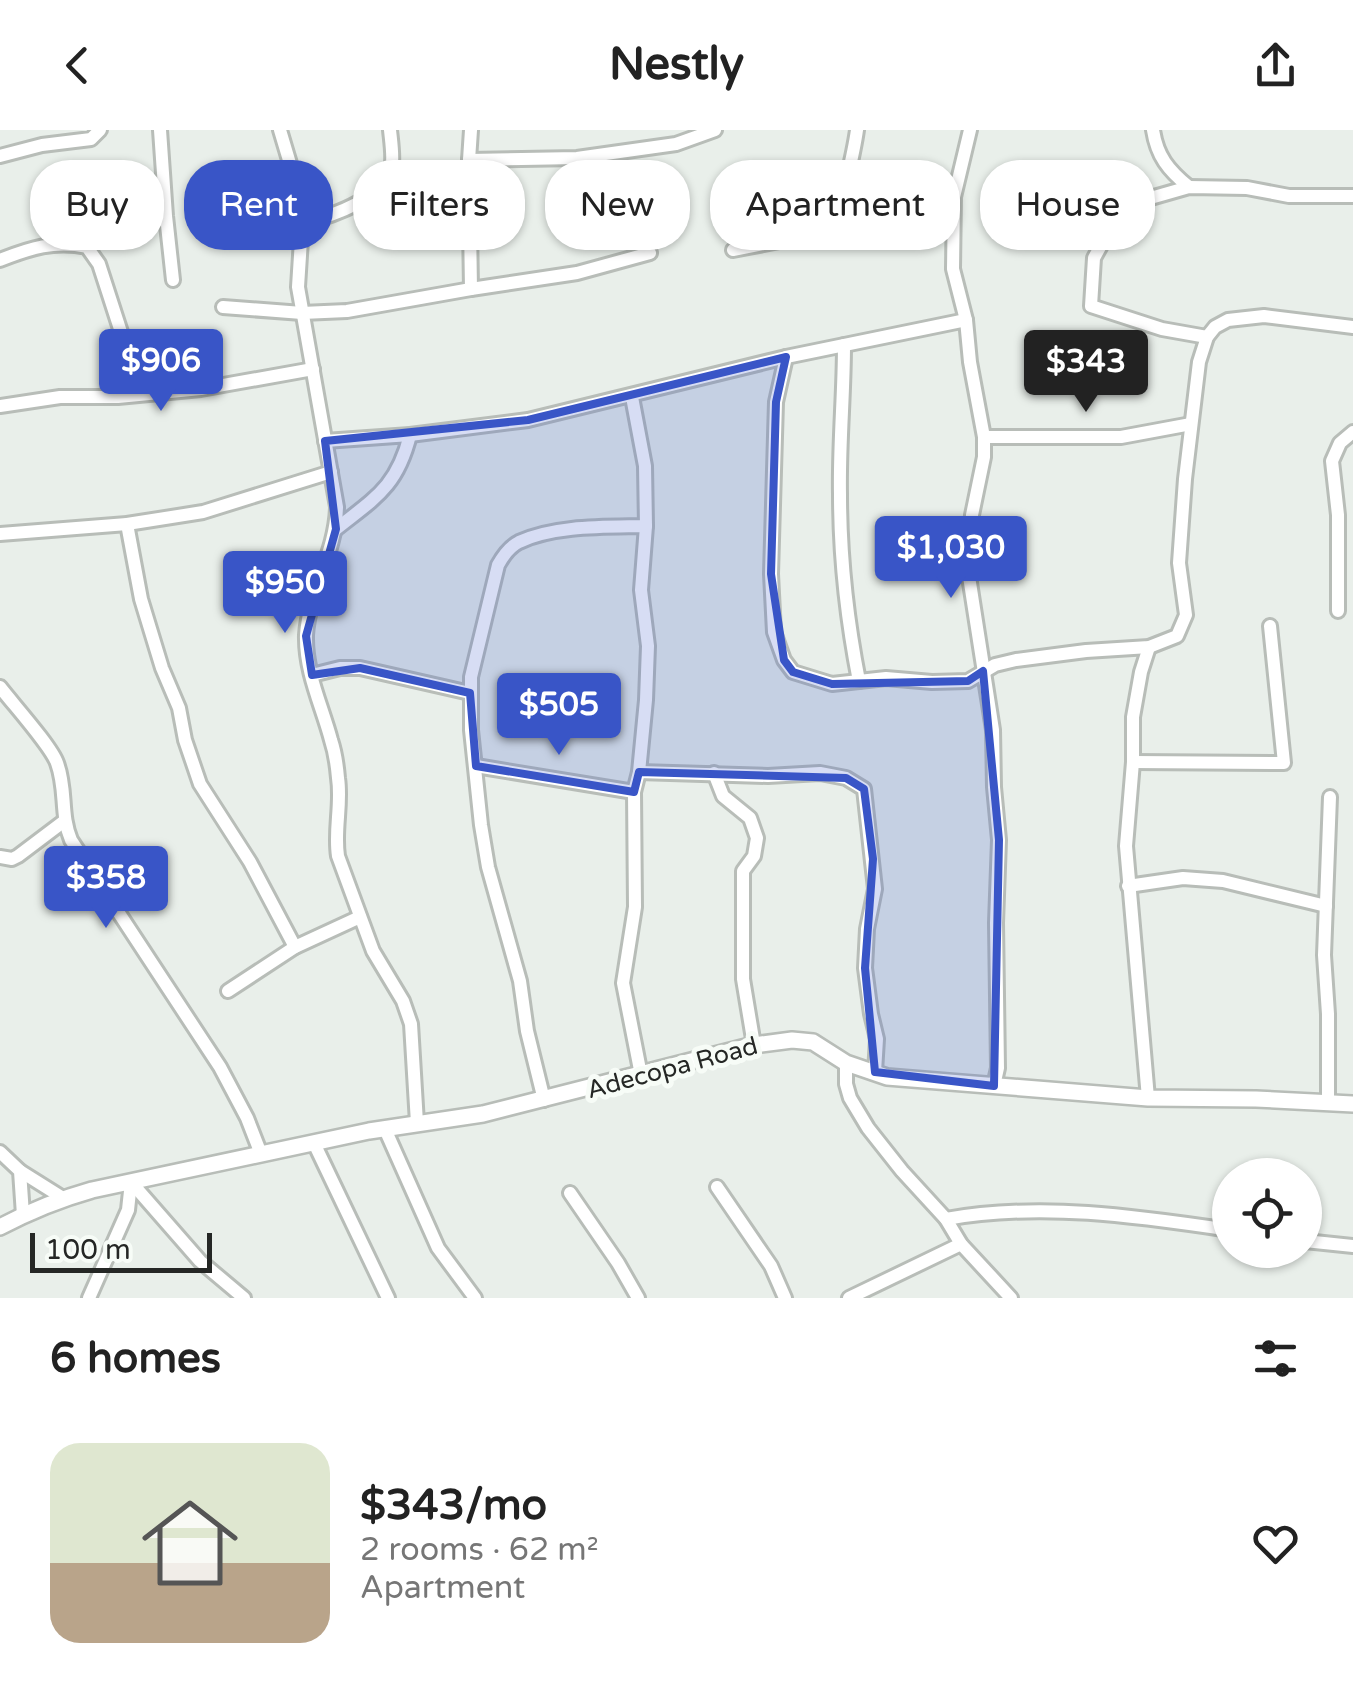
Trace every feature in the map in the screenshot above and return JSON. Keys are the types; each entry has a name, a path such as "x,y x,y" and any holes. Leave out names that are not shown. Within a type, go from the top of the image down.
{"street":[{"path":"0,156 42,144 91,139 100,130"},
{"path":"160,130 173,280"},
{"path":"280,130 289,160"},
{"path":"333,215 364,200 382,183 392,165 390,130"},
{"path":"472,130 469,160 577,158 676,144 715,130"},
{"path":"852,160 857,130"},
{"path":"970,130 954,197 953,269 966,320 984,437 968,570 993,730 1000,840 996,922 998,1068 994,1086"},
{"path":"1154,130 1162,160 1188,187"},
{"path":"1207,337 1162,329 1090,306 1094,258 1115,220 1147,200 1188,187 1247,188 1288,196 1353,196"},
{"path":"0,260 42,244 88,247 98,264 140,394"},
{"path":"300,250 298,286 337,507 336,529 306,636 339,782 338,856 373,951 403,1001 411,1024 417,1124"},
{"path":"470,250 471,289"},
{"path":"223,307 302,313 347,311 577,274 650,253"},
{"path":"786,357 776,402 771,574 774,632 784,660 793,672 832,684 886,678 968,681 995,665 1086,651 1148,647 1178,636 1186,615 1179,563 1191,424 1199,362 1207,337 1228,320 1264,316 1353,327"},
{"path":"325,441 528,420 786,357 966,320"},
{"path":"844,346 840,496 846,590 859,681"},
{"path":"0,406 60,398 201,390 313,369"},
{"path":"632,396 645,466 641,590 648,646 646,700 634,792 634,906 623,983 641,1076"},
{"path":"984,437 1121,437 1191,424"},
{"path":"1338,612 1338,515 1332,460 1340,443 1353,432"},
{"path":"336,529 385,489 410,435"},
{"path":"0,534 127,524 203,512 332,472"},
{"path":"127,524 142,599 200,784 250,862 295,947"},
{"path":"544,1100 527,1031 520,981 488,867 481,825 470,693 477,647 498,566 504,554 518,542 558,531 646,526"},
{"path":"1133,762 1284,763 1270,626"},
{"path":"1148,647 1134,717 1126,846 1148,1098"},
{"path":"312,676 340,668 360,668 470,693"},
{"path":"0,687 56,760 64,794 63,822 71,840 220,1068 261,1154"},
{"path":"476,766 634,792"},
{"path":"639,772 768,776 820,773 846,778 864,789 875,889 867,928 866,968 877,1039 874,1072"},
{"path":"714,773 723,796 750,818 757,838 754,856 744,871 742,894 743,979 754,1045"},
{"path":"1328,1103 1324,955 1330,797"},
{"path":"0,857 18,856 63,822"},
{"path":"1128,886 1183,878 1223,881 1326,906"},
{"path":"228,991 295,947 360,917"},
{"name":"Adecopa Road","path":"0,1227 64,1198 314,1142 484,1114 754,1045 792,1040 813,1042 846,1063 887,1078 1148,1098 1353,1104"},
{"path":"846,1063 850,1098 868,1128 946,1219 961,1244 1011,1298"},
{"path":"385,1129 438,1248 475,1298"},
{"path":"314,1142 388,1298"},
{"path":"0,1152 64,1198"},
{"path":"20,1170 23,1215"},
{"path":"132,1182 224,1291 244,1298"},
{"path":"89,1298 128,1210 132,1182"},
{"path":"717,1187 771,1266 785,1298"},
{"path":"570,1193 638,1298"},
{"path":"946,1219 986,1212 1078,1212 1212,1227"},
{"path":"1322,1242 1353,1246"},
{"path":"850,1298 961,1244"}],"highlighted area":[{"path":"786,357 776,402 771,574 784,660 793,672 832,684 968,681 983,671 999,840 994,1086 875,1072 865,968 873,859 864,789 846,778 639,772 634,792 476,766 470,693 360,668 312,675 306,636 336,529 325,441 528,420"}]}
